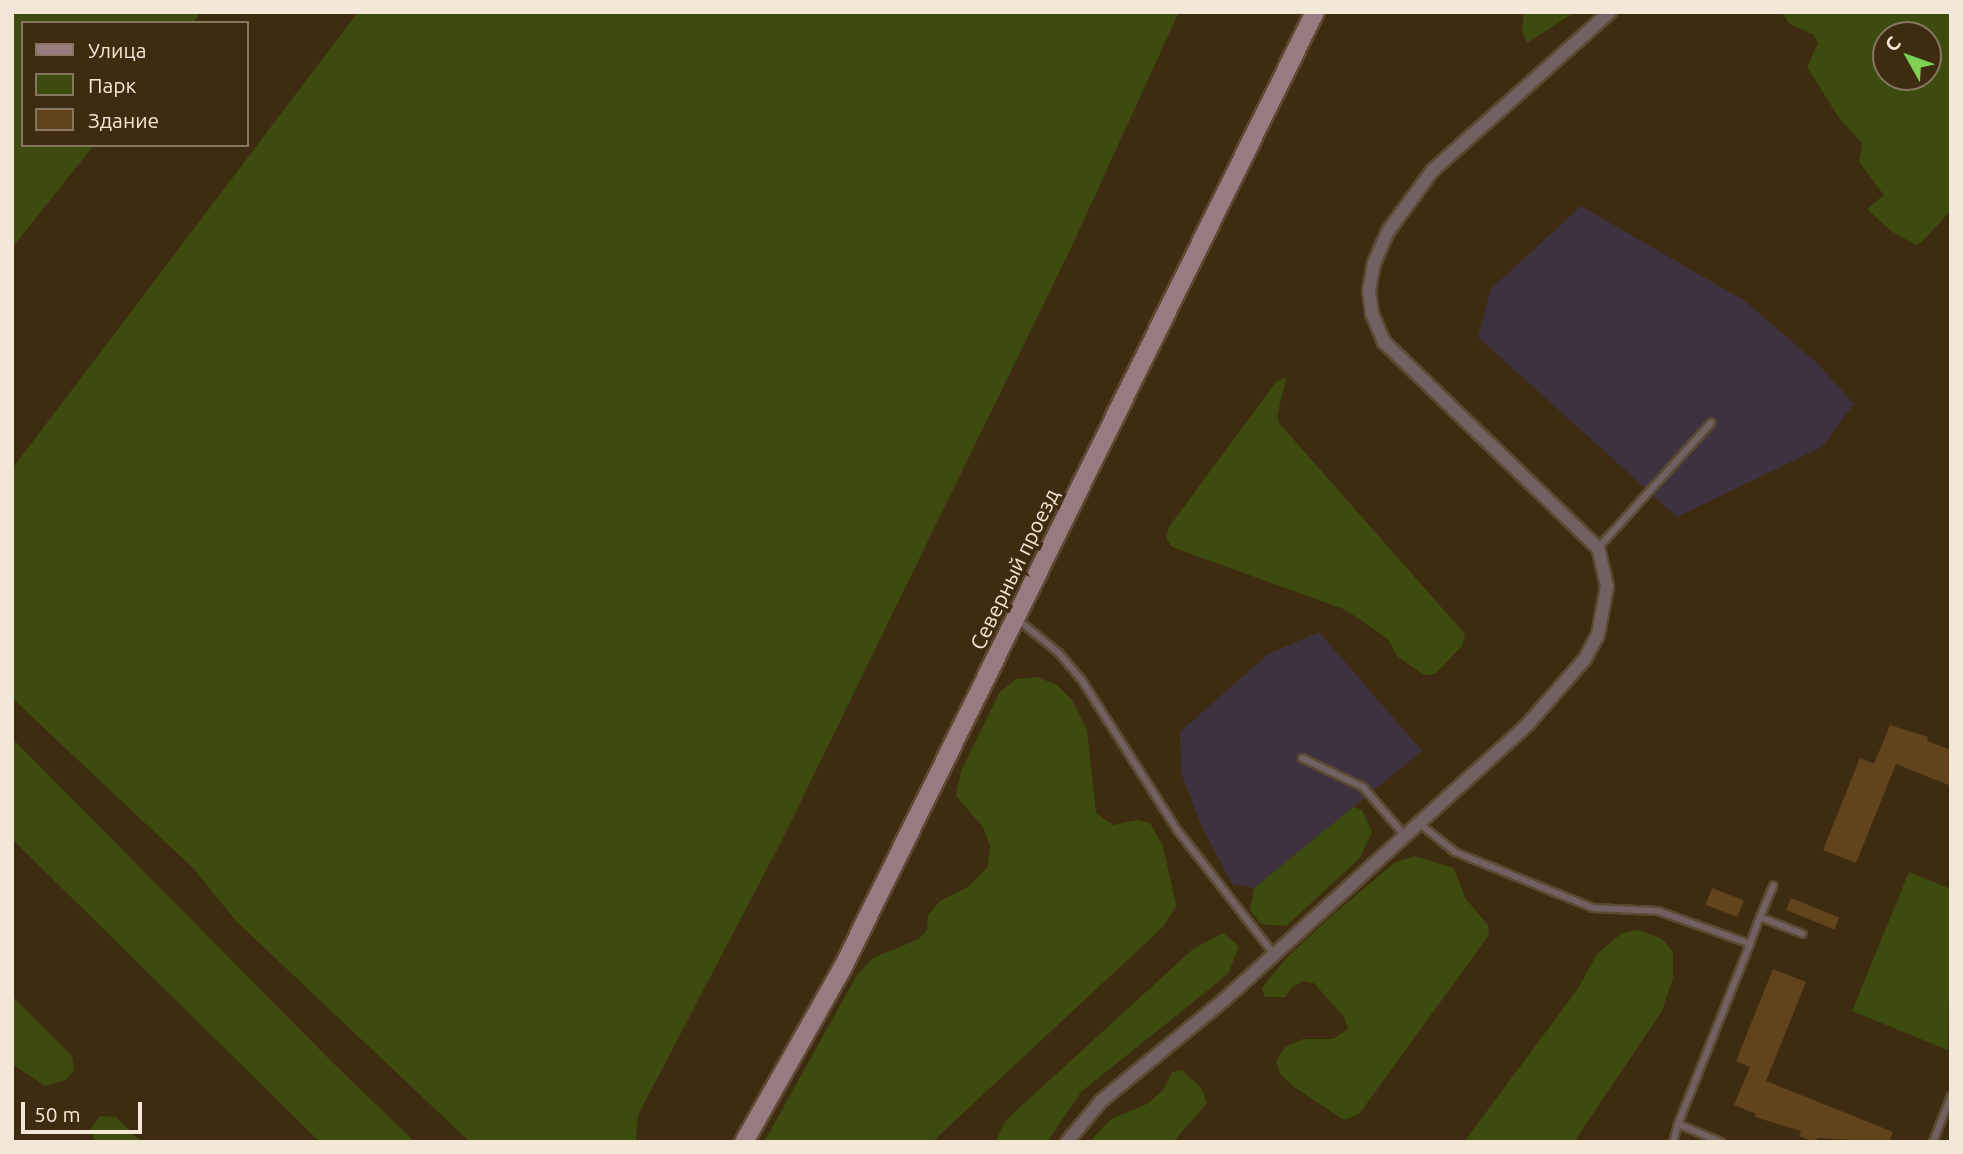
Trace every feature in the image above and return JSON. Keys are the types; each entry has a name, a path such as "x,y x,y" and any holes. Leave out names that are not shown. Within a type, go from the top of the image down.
{"street":[{"name":"Северный проезд","path":"744,1142 836,979 1315,12"},
{"path":"1067,1142 1101,1101 1171,1046 1406,837 1528,724 1585,659 1598,635 1606,603 1598,548 1384,342 1372,314 1369,291 1374,263 1390,230 1432,172 1611,12"}],"lane":[{"path":"1598,548 1712,423"},
{"path":"1015,618 1059,653 1081,679 1178,831 1273,953"},
{"path":"1302,758 1363,787 1406,837"},
{"path":"1420,824 1455,852 1578,903 1604,910 1658,911 1750,944"},
{"path":"1673,1142 1773,886"},
{"path":"1760,917 1803,934"},
{"path":"1933,1142 1951,1096"},
{"path":"1678,1124 1721,1142"}],"shaded area":[{"path":"1581,206 1745,301 1818,364 1854,404 1822,447 1677,517 1478,337 1491,289"},
{"path":"1319,632 1422,751 1254,888 1232,884 1201,825 1181,772 1180,732 1268,654"}],"green space":[{"path":"12,12 201,12 194,21 21,21 21,147 92,147 12,248"},
{"path":"358,12 1179,12 1070,250 784,836 638,1115 636,1142 470,1142 236,921 193,868 12,698 12,469"},
{"path":"1524,12 1575,12 1527,43 1522,31"},
{"path":"1781,12 1951,12 1951,210 1922,242 1916,245 1891,231 1867,209 1884,195 1859,162 1862,143 1839,118 1807,67 1818,43 1814,35 1790,24"},
{"path":"1287,376 1277,416 1279,423 1465,634 1462,646 1435,674 1424,675 1397,656 1388,639 1346,610 1172,547 1166,538 1169,527 1276,382"},
{"path":"1037,677 1057,685 1073,701 1087,730 1096,813 1113,825 1137,820 1150,823 1163,846 1176,906 1163,927 932,1142 764,1142 857,975 873,958 919,939 927,930 928,915 940,901 968,887 988,867 990,846 983,827 956,796 961,771 999,693 1016,679"},
{"path":"12,738 333,1063 415,1142 320,1142 12,839"},
{"path":"1353,807 1362,810 1372,832 1359,859 1286,926 1261,924 1250,910 1254,888"},
{"path":"1414,856 1454,868 1465,898 1488,925 1489,935 1359,1114 1344,1120 1294,1087 1280,1074 1276,1061 1285,1047 1303,1039 1333,1039 1348,1029 1344,1017 1314,983 1303,981 1291,988 1285,997 1265,997 1262,988 1288,956 1335,913 1394,863"},
{"path":"1909,872 1951,889 1948,1050 1852,1011"},
{"path":"1639,930 1662,939 1673,952 1673,978 1662,1011 1574,1142 1464,1142 1577,990 1597,954 1622,933"},
{"path":"1223,933 1239,946 1228,974 1081,1092 1047,1142 995,1142 1006,1120 1193,949"},
{"path":"12,996 72,1056 74,1070 66,1080 45,1086 12,1064"},
{"path":"1182,1070 1202,1089 1207,1103 1173,1142 1089,1142 1111,1119 1147,1104 1163,1090 1172,1072"},
{"path":"100,1116 116,1117 141,1142 95,1142 90,1129"}],"building":[{"path":"1890,725 1928,737 1927,741 1951,750 1951,786 1896,764 1856,863 1823,850 1860,758 1874,764"},
{"path":"1712,888 1744,900 1737,917 1706,905"},
{"path":"1791,898 1839,917 1834,930 1786,910"},
{"path":"1773,969 1806,982 1766,1081 1893,1132 1889,1142 1818,1138 1815,1142 1799,1136 1801,1131 1755,1117 1756,1114 1734,1105 1750,1067 1736,1061"}]}
